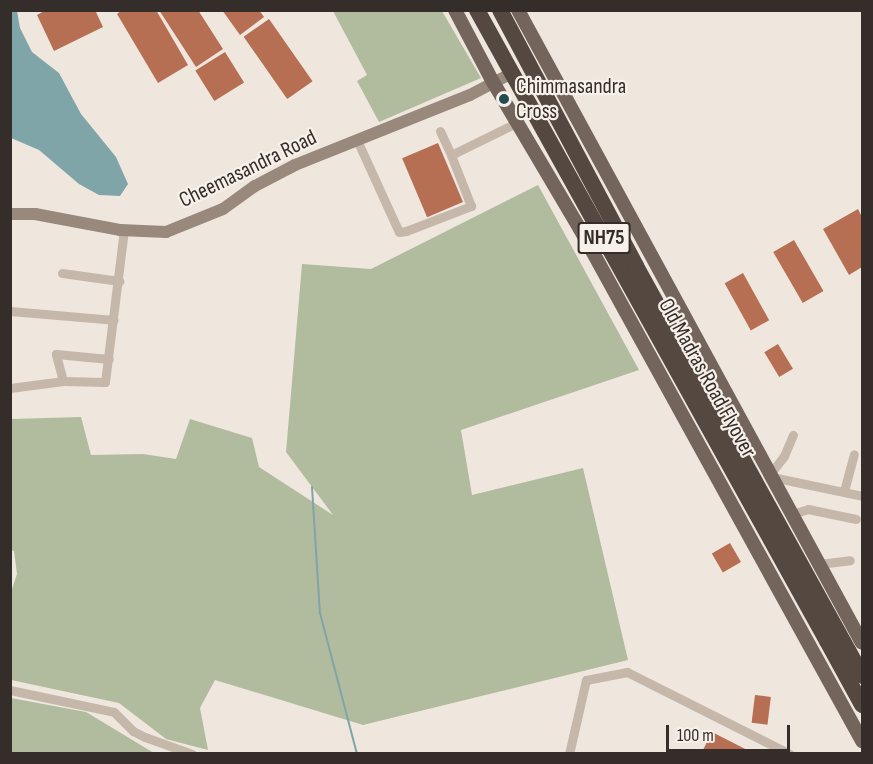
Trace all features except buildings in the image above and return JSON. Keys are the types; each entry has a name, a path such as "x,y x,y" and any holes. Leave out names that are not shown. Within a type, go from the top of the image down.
{"highway":[{"name":"NH75","path":"477,10 512,74"},
{"name":"NH75","path":"500,10 537,63"},
{"name":"Old Madras Road Flyover","path":"537,63 701,399 862,705"},
{"name":"Old Madras Road Flyover","path":"512,74 862,676"}],"main road":[{"path":"455,10 493,82 580,229 862,741"},
{"path":"518,10 537,63 771,475 862,642"}],"street":[{"name":"Cheemasandra Road","path":"10,214 35,214 124,230 166,231 223,209 255,186 295,165 470,95 512,74"},
{"path":"451,154 518,122"},
{"path":"357,140 399,232 471,206 440,131"},
{"path":"10,388 63,381 104,383 109,359 124,230"},
{"path":"62,273 118,280"},
{"path":"10,311 114,320"},
{"path":"63,381 56,354 109,359"},
{"path":"793,435 784,456 771,475 862,496"},
{"path":"844,491 854,454"},
{"path":"792,514 808,509 856,519"},
{"path":"819,564 849,560"},
{"path":"569,753 586,680 627,672 790,753"},
{"path":"10,690 114,712 133,731 162,748 192,753"},
{"path":"842,704 862,693"}],"green space":[{"path":"333,11 442,11 481,78 379,122 357,81 367,75"},
{"path":"538,185 639,370 461,430 472,495 583,468 628,660 363,725 215,680 200,708 208,750 166,739 119,703 11,680 11,592 17,574 14,551 10,550 11,419 81,417 91,455 143,454 176,459 190,419 252,438 259,467 333,515 286,452 302,264 371,269"},
{"path":"11,698 86,712 154,753 11,753"}],"water":[{"path":"11,11 17,11 20,28 32,52 59,73 81,114 116,157 128,184 120,196 99,195 79,184 39,150 11,138"}],"waterway":[{"path":"312,487 320,613 357,754"}],"place":[{"name":"Chimmasandra Cross","path":"504,99"}]}
